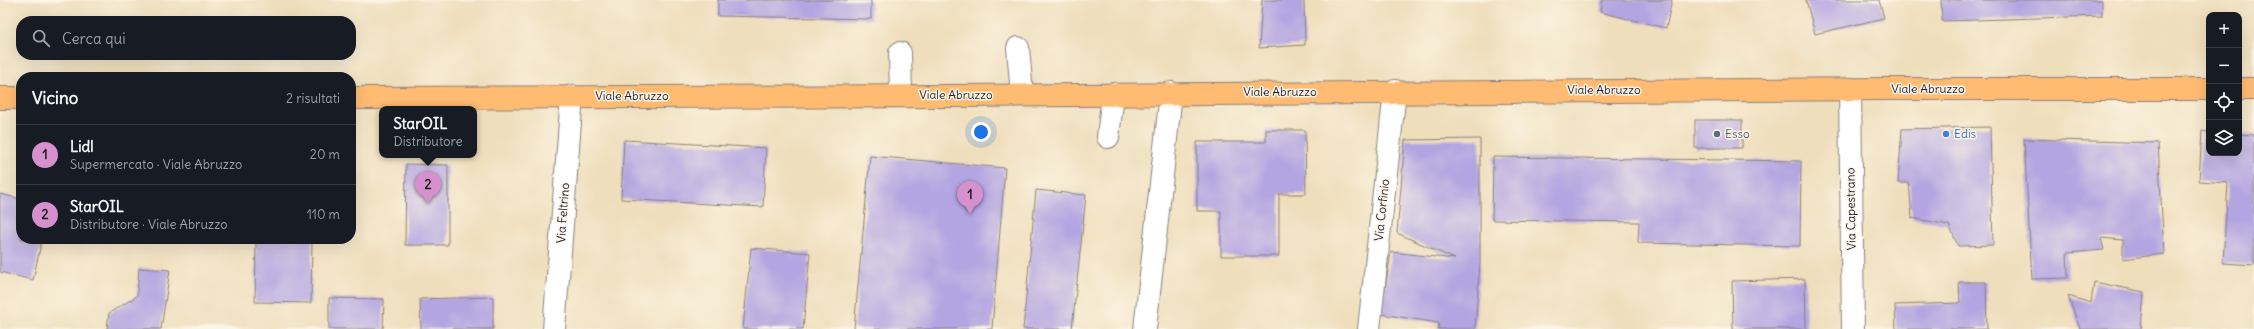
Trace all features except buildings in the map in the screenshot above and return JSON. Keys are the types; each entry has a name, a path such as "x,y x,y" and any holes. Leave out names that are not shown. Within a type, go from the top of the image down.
{"main road":[{"name":"Viale Abruzzo","path":"356,98 1395,91 2206,89"},
{"path":"2242,89 2254,89"},
{"path":"0,98 16,98"}],"street":[{"path":"1018,48 1022,94"},
{"path":"900,53 901,95"},
{"name":"Via Capestrano","path":"1850,89 1853,329"},
{"name":"Via Corfinio","path":"1369,329 1395,91"},
{"path":"1145,329 1171,93"},
{"path":"1108,136 1113,94"},
{"name":"Via Feltrino","path":"554,329 572,96"}],"place":[{"name":"Esso","path":"1717,134"},
{"name":"Edis","path":"1946,134"},
{"name":"StarOIL","path":"428,204"},
{"name":"Lidl","path":"970,214"}]}
